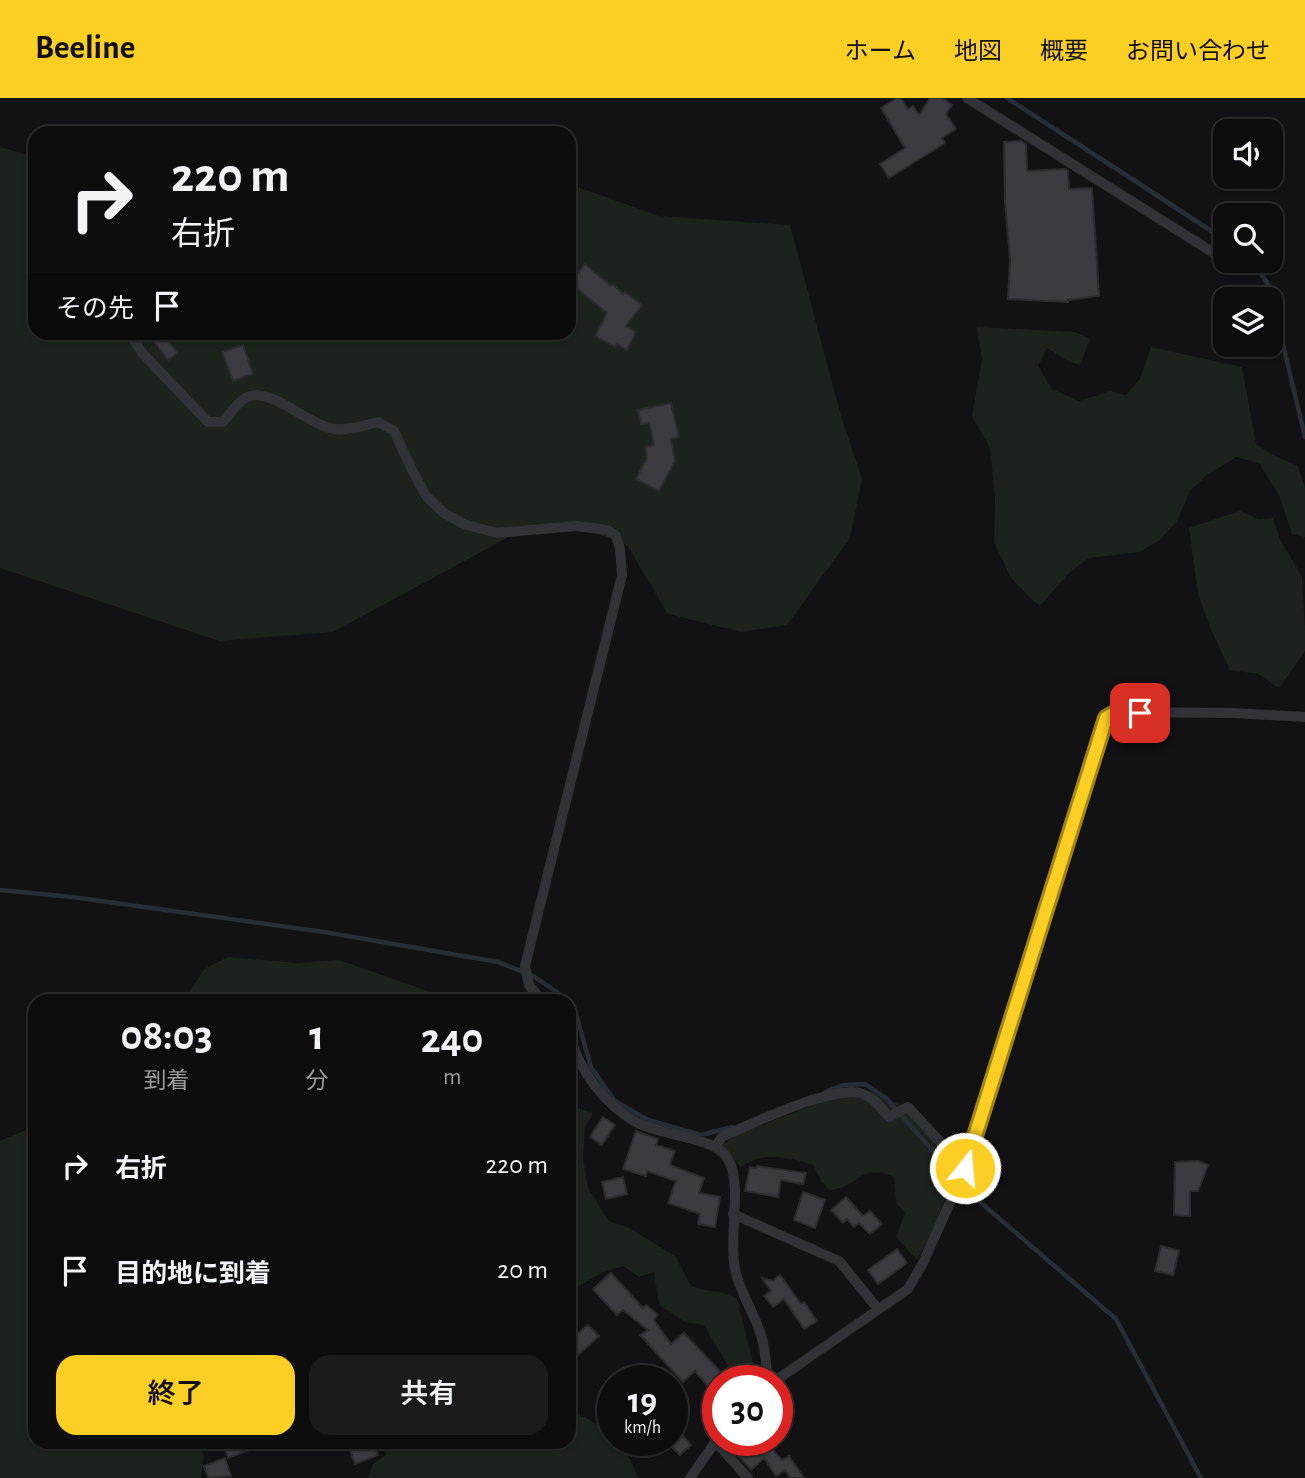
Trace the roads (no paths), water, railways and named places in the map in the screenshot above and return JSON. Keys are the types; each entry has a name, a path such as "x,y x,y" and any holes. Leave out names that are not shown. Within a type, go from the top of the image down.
{"street":[{"path":"967,98 1213,252"},
{"path":"134,340 143,354 208,422 223,422 244,399 260,395 318,424 335,429 350,429 378,422 394,431 426,496 444,513 464,524 497,533 576,526 608,530 616,536 622,575 525,966 528,985 535,994"},
{"path":"793,1368 908,1289 923,1263 965,1168 1106,718 1116,712 1234,713 1305,717"},
{"path":"576,1050 590,1079 617,1110 646,1127 716,1146 727,1158 734,1191 735,1269 762,1338 766,1365"},
{"path":"716,1146 722,1138 785,1111 835,1093 861,1093 875,1101 890,1117 908,1107 965,1168"},
{"path":"733,1214 839,1261 878,1309"},
{"path":"691,1478 705,1456"},
{"path":"729,1456 748,1478"}],"waterway":[{"path":"1007,98 1132,179"},
{"path":"1132,179 1213,232"},
{"path":"1261,273 1269,286 1305,437"},
{"path":"0,890 72,897 324,932 498,962 533,976 559,994"},
{"path":"576,1014 591,1067 615,1101 648,1120 701,1135 732,1127"},
{"path":"825,1092 843,1085 865,1084 886,1098 972,1195 1116,1319 1201,1478"}]}
